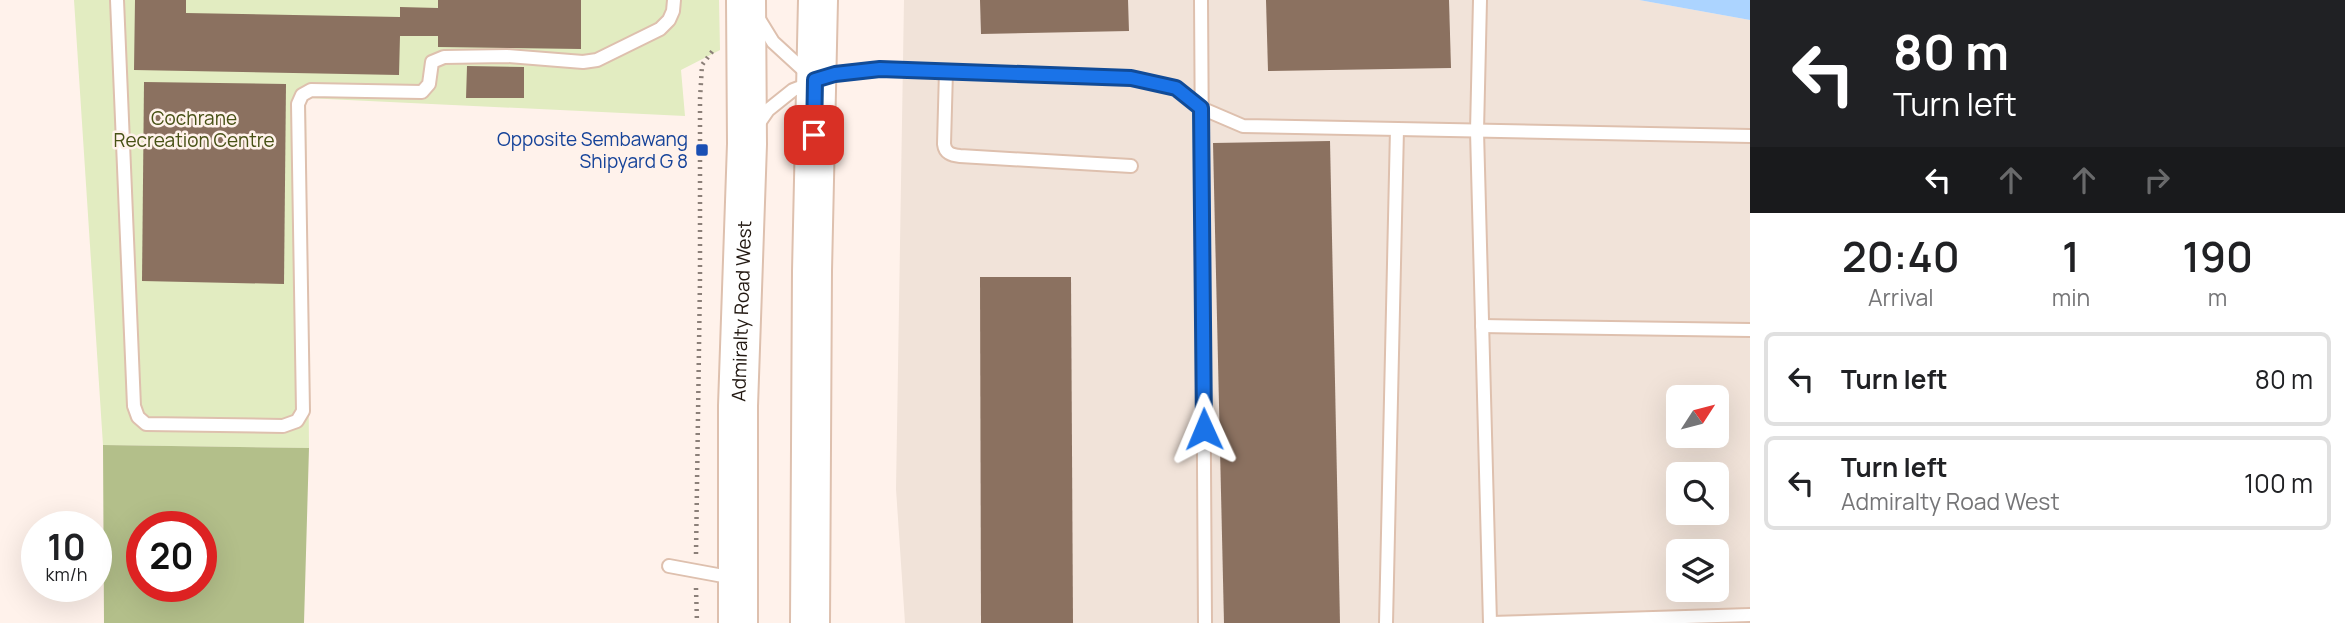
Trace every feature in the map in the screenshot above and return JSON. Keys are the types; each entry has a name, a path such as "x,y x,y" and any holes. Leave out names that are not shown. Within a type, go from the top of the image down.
{"main road":[{"name":"Admiralty Road West","path":"738,623 738,406 747,144 746,0"},
{"path":"810,623 818,0"}],"lane":[{"path":"117,0 134,405 138,417 146,424 284,426 297,421 303,411 298,104 302,95 311,90 422,92 429,84 432,62 444,57 507,56 583,62 597,60 660,29 669,20 674,0"},
{"path":"752,0 758,19 773,42 815,80"},
{"path":"1201,0 1205,623"},
{"path":"1480,0 1477,131 1491,623 1750,615"},
{"path":"747,144 768,110 793,90 835,74 880,69 1131,78 1176,88 1201,108 1243,125 1750,136"},
{"path":"946,71 944,144 948,153 960,156 1131,166"},
{"path":"1386,623 1397,129"},
{"path":"1482,326 1750,330"},
{"path":"668,566 739,579"}],"path":[{"path":"697,623 702,65"}],"shaded area":[{"path":"904,0 1639,0 1750,20 1750,623 905,623 896,489"}],"green space":[{"name":"Cochrane Recreation Centre","path":"74,0 719,0 720,50 681,70 685,116 306,98 309,448 103,445"},
{"path":"103,445 309,448 304,623 104,623 104,602 112,602 112,511 103,511"}],"water":[{"path":"1639,0 1750,0 1750,20"}],"building":[{"path":"135,0 186,0 186,13 400,17 400,7 438,8 438,0 581,0 581,49 438,47 438,36 400,36 399,75 134,70"},
{"path":"980,0 1128,0 1129,31 981,34"},
{"path":"1266,0 1449,0 1451,68 1268,71"},
{"path":"467,66 524,67 524,98 466,98"},
{"path":"144,82 286,84 284,284 142,281"},
{"path":"1330,141 1340,623 1224,623 1213,143"},
{"path":"980,277 1071,277 1073,623 981,623"}],"place":[{"name":"Opposite Sembawang Shipyard G 8","path":"702,150"}],"route":[{"path":"814,135 815,80 835,74 880,69 1131,78 1176,88 1201,108 1204,429"}]}
